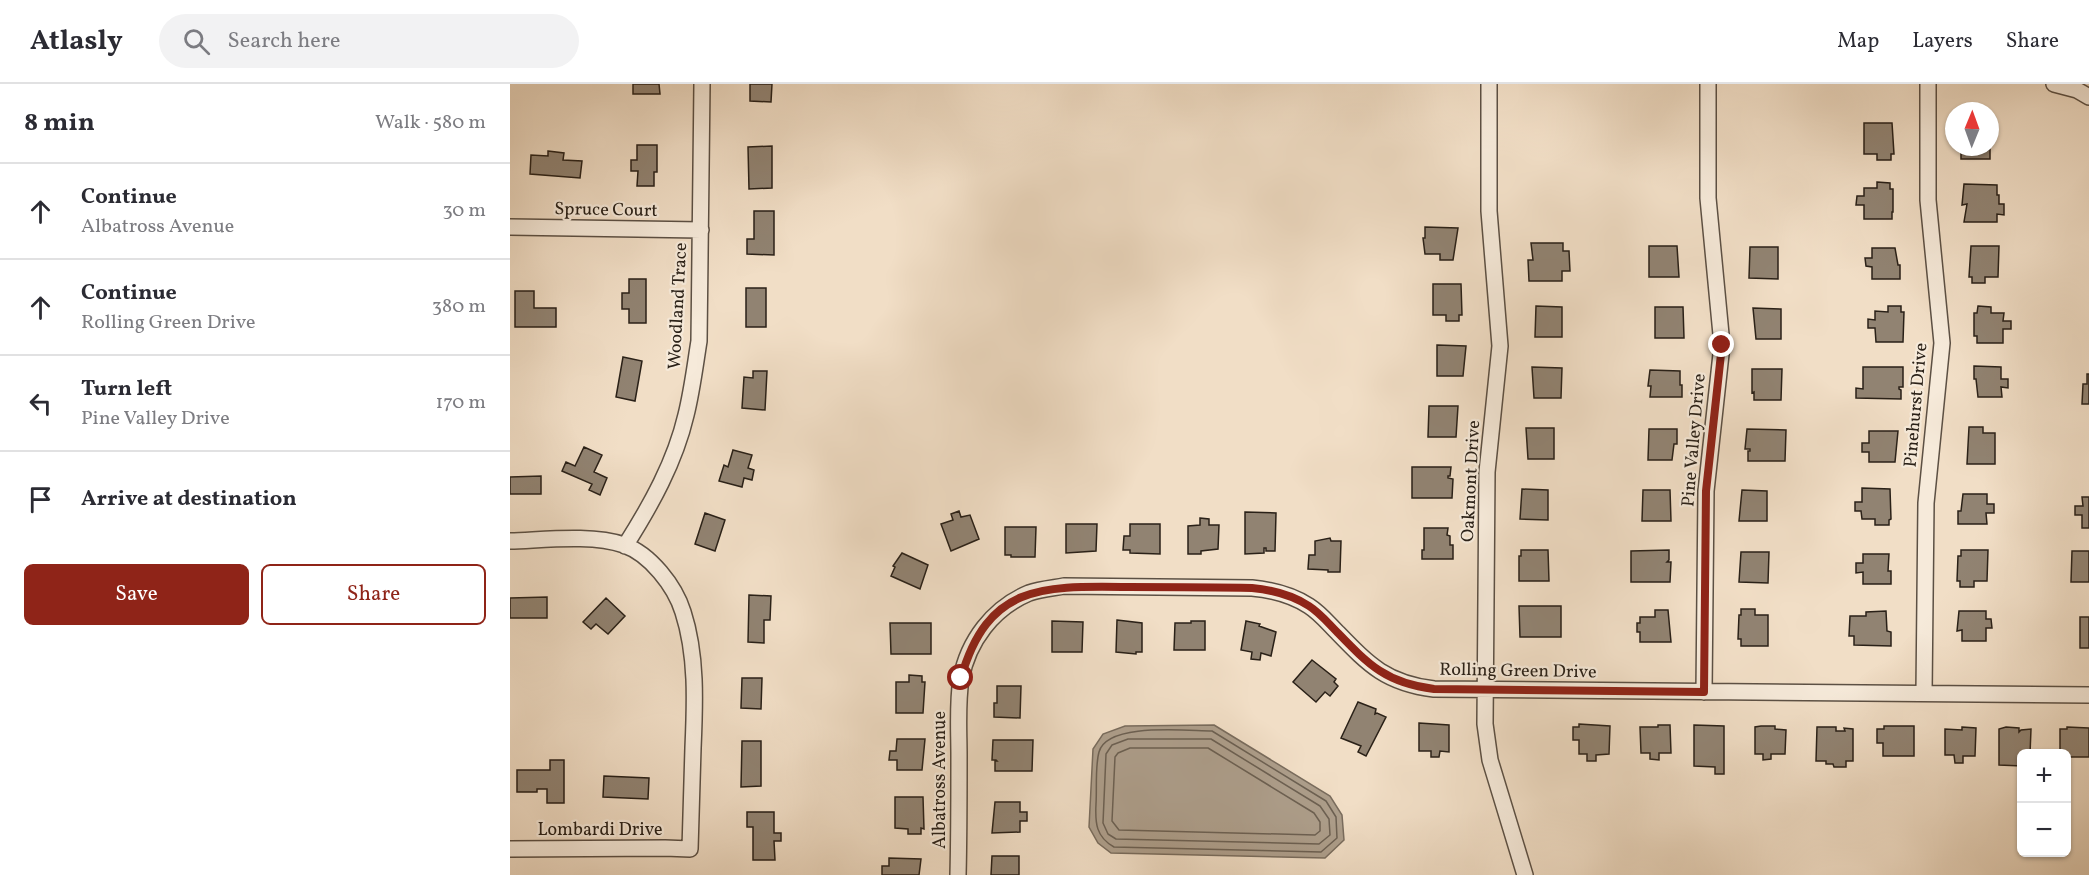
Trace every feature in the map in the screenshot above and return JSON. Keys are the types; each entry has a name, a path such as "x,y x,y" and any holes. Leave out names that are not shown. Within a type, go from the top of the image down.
{"street":[{"name":"Woodland Trace","path":"625,546 657,491 676,448 686,415 699,341 702,84"},
{"name":"Oakmont Drive","path":"1489,84 1489,211 1500,346 1487,472 1485,724 1490,760 1525,875"},
{"name":"Pine Valley Drive","path":"1704,692 1706,491 1722,345 1708,198 1708,84"},
{"name":"Pinehurst Drive","path":"1924,693 1926,503 1942,343 1928,200 1928,84"},
{"path":"2054,84 2077,90 2089,97"},
{"name":"Spruce Court","path":"510,227 701,230"},
{"path":"510,541 583,540 611,542 625,546"},
{"name":"Lombardi Drive","path":"510,849 690,849 694,675 686,623 677,596 648,559 625,546"},
{"name":"Rolling Green Drive","path":"989,621 1002,609 1030,593 1064,586 1263,589 1291,597 1311,607 1370,665 1395,680 1414,687 1485,690 2089,695"},
{"name":"Albatross Avenue","path":"958,875 961,678 972,646 989,621"}],"water":[{"path":"1214,725 1330,796 1342,815 1344,840 1325,858 1111,853 1098,843 1089,827 1093,749 1103,734 1125,726"}],"building":[{"path":"633,84 659,84 660,94 633,94"},
{"path":"750,84 772,84 771,102 750,101"},
{"path":"1864,123 1892,123 1894,154 1891,154 1891,160 1877,160 1877,154 1864,154"},
{"path":"637,145 657,145 657,172 654,172 654,186 637,186 638,171 631,171 631,160 637,160"},
{"path":"772,146 772,188 749,189 748,147"},
{"path":"548,151 564,153 563,160 582,161 580,178 530,174 531,155 548,156"},
{"path":"1961,156 1990,156 1990,159 1961,159"},
{"path":"1877,182 1890,183 1890,189 1893,189 1892,219 1864,219 1864,205 1856,205 1857,196 1864,196 1864,188 1877,188"},
{"path":"1964,184 1997,185 1999,204 2004,204 2004,215 1997,214 1997,222 1964,222 1967,204 1962,205"},
{"path":"754,211 774,211 774,255 747,254 747,239 754,239"},
{"path":"1425,227 1458,228 1453,260 1440,260 1440,254 1425,254 1423,238 1425,238"},
{"path":"1531,243 1563,243 1563,251 1569,251 1570,271 1562,271 1562,281 1529,281 1528,260 1533,260"},
{"path":"1649,246 1677,246 1679,277 1649,277"},
{"path":"1971,246 1999,246 1998,277 1985,277 1985,283 1972,283 1972,277 1969,277"},
{"path":"1750,247 1778,247 1778,279 1749,278"},
{"path":"1872,248 1895,248 1898,265 1900,265 1900,279 1872,279 1872,267 1866,266 1865,258 1872,258"},
{"path":"629,279 646,279 646,323 629,323 629,309 622,309 622,293 629,293"},
{"path":"1433,284 1461,284 1462,315 1459,315 1459,321 1446,321 1446,315 1433,315"},
{"path":"746,288 766,288 766,327 746,327"},
{"path":"515,291 534,291 534,308 556,308 556,327 515,327"},
{"path":"1536,306 1562,307 1562,337 1535,337"},
{"path":"1888,306 1901,306 1901,312 1904,312 1903,342 1876,342 1875,328 1868,328 1868,319 1875,320 1875,311 1888,312"},
{"path":"1978,306 1991,307 1991,313 2004,313 2003,321 2011,321 2011,329 2003,329 2003,343 1977,343 1977,336 1974,336 1974,313 1977,313"},
{"path":"1655,307 1683,307 1684,338 1655,338"},
{"path":"1753,308 1781,309 1781,339 1756,339"},
{"path":"1437,345 1466,346 1463,376 1437,376"},
{"path":"623,357 642,361 635,401 616,397"},
{"path":"1974,366 2001,367 2001,379 2008,379 2008,388 2001,387 2002,397 1978,397"},
{"path":"1532,367 1562,368 1561,398 1534,398"},
{"path":"1863,367 1903,367 1903,387 1899,387 1901,399 1856,398 1856,388 1863,389"},
{"path":"1752,369 1782,369 1781,400 1754,400"},
{"path":"1650,370 1680,371 1682,397 1650,397 1651,386 1648,386"},
{"path":"753,371 767,371 765,410 742,408 744,377 753,378"},
{"path":"2087,374 2089,374 2089,404 2082,404 2083,384 2087,384"},
{"path":"1429,406 1458,406 1456,437 1428,437"},
{"path":"1969,427 1983,427 1983,433 1995,433 1995,464 1967,464"},
{"path":"1526,428 1554,428 1554,459 1528,459"},
{"path":"1649,429 1677,429 1677,444 1674,444 1672,460 1648,460"},
{"path":"1747,429 1786,430 1785,461 1748,461 1750,449 1745,449"},
{"path":"1869,431 1898,431 1895,462 1869,462 1869,452 1862,452 1862,443 1869,443"},
{"path":"584,447 602,455 594,472 607,478 600,495 589,490 592,484 562,471 566,462 575,466"},
{"path":"733,450 752,455 748,468 754,470 752,480 744,478 742,487 719,481 724,465 728,467"},
{"path":"1412,467 1451,467 1448,478 1453,479 1452,498 1412,498"},
{"path":"541,476 541,494 510,494 510,477"},
{"path":"1862,488 1890,489 1891,519 1889,525 1875,525 1875,519 1862,519 1861,511 1855,511 1855,502 1862,502"},
{"path":"1522,489 1548,490 1548,520 1520,519"},
{"path":"1643,490 1670,490 1671,521 1642,521"},
{"path":"1742,490 1767,491 1767,521 1739,521"},
{"path":"1963,494 1987,494 1987,504 1994,504 1994,513 1986,513 1987,524 1958,524 1958,511 1961,511"},
{"path":"2082,497 2089,497 2089,528 2082,528 2082,515 2075,515 2075,506 2083,506"},
{"path":"959,511 961,517 970,515 979,539 951,551 941,524 953,520 951,514"},
{"path":"1245,512 1276,513 1275,551 1266,551 1264,548 1264,553 1245,554"},
{"path":"705,513 725,520 715,551 695,544"},
{"path":"1200,518 1209,519 1209,525 1219,525 1218,549 1201,551 1201,554 1188,554 1188,526 1200,525"},
{"path":"1066,524 1097,524 1096,551 1066,553"},
{"path":"1130,524 1160,524 1160,554 1130,553 1130,550 1123,550 1124,536 1130,536"},
{"path":"1005,527 1036,527 1035,557 1005,555"},
{"path":"1424,528 1448,528 1447,535 1450,536 1450,545 1453,545 1453,559 1422,559"},
{"path":"1330,538 1331,541 1341,541 1340,572 1308,569 1309,555 1315,555 1315,541"},
{"path":"1521,550 1548,550 1549,581 1519,581"},
{"path":"1669,550 1667,562 1671,562 1670,582 1631,582 1631,551"},
{"path":"1961,550 1988,550 1987,581 1974,581 1974,587 1960,587 1960,581 1957,581 1958,556 1961,556"},
{"path":"2072,551 2089,551 2089,582 2071,582"},
{"path":"1741,552 1769,552 1768,583 1739,582"},
{"path":"902,553 928,565 920,589 891,576 895,567 893,566"},
{"path":"1863,554 1889,554 1888,571 1891,571 1891,584 1863,584 1863,572 1856,573 1856,563 1863,563"},
{"path":"749,595 771,596 770,620 764,620 764,643 748,642"},
{"path":"547,597 547,618 510,618 510,598"},
{"path":"606,598 625,616 608,634 596,624 591,629 583,622"},
{"path":"1519,606 1561,606 1561,637 1520,637"},
{"path":"1741,609 1755,609 1755,615 1768,615 1768,646 1741,646 1741,639 1738,639"},
{"path":"1655,610 1668,610 1671,642 1640,642 1637,623 1640,623 1640,617 1655,617"},
{"path":"1886,611 1887,631 1891,632 1891,646 1854,645 1854,636 1849,636 1850,616 1866,616 1866,612"},
{"path":"1959,611 1986,611 1986,619 1991,619 1992,628 1986,628 1986,641 1962,641 1962,630 1957,631"},
{"path":"2080,617 2089,617 2089,648 2080,648"},
{"path":"1117,620 1142,623 1142,652 1136,652 1136,654 1116,652"},
{"path":"1052,621 1083,622 1082,652 1052,652"},
{"path":"1191,621 1205,621 1205,650 1174,650 1175,623 1191,623"},
{"path":"1246,621 1260,624 1259,626 1276,632 1271,656 1261,653 1260,660 1251,659 1252,652 1241,650"},
{"path":"890,623 931,623 931,654 891,654"},
{"path":"1312,660 1336,679 1334,682 1338,686 1330,696 1325,692 1316,702 1293,682"},
{"path":"909,675 922,676 922,682 925,682 923,713 896,713 896,682 909,682"},
{"path":"742,678 762,678 761,709 741,708"},
{"path":"997,686 1021,686 1020,718 994,717"},
{"path":"1358,702 1376,709 1375,714 1386,717 1366,756 1358,752 1361,746 1341,738"},
{"path":"1419,723 1449,725 1449,752 1440,751 1439,757 1431,757 1431,751 1419,751"},
{"path":"1579,724 1610,726 1609,754 1596,755 1596,761 1587,761 1587,754 1579,754 1579,740 1573,740 1573,727 1579,727"},
{"path":"1658,725 1670,725 1671,753 1659,753 1659,760 1650,759 1650,753 1641,753 1640,727 1658,727"},
{"path":"1694,725 1724,726 1724,774 1715,774 1715,767 1694,766"},
{"path":"1775,726 1775,729 1786,730 1785,754 1771,754 1771,759 1763,760 1763,754 1755,754 1755,727"},
{"path":"1884,726 1914,726 1914,756 1883,756 1883,743 1877,743 1877,729 1884,729"},
{"path":"1817,727 1836,727 1836,731 1845,731 1844,728 1853,729 1853,761 1846,761 1846,767 1834,767 1833,764 1826,764 1826,761 1816,761"},
{"path":"1962,727 1976,728 1975,756 1963,756 1963,763 1955,763 1954,755 1945,755 1945,729 1962,730"},
{"path":"2067,727 2089,728 2089,757 2071,757 2071,749 2060,749 2060,729 2067,729"},
{"path":"2019,728 2019,732 2031,729 2030,749 2017,749 2017,766 1999,765 1999,729"},
{"path":"897,739 925,739 922,770 897,770 897,760 889,760 890,751 896,751"},
{"path":"993,740 1033,740 1032,771 995,771 995,761 997,761 992,760"},
{"path":"742,741 761,741 761,786 741,787"},
{"path":"550,760 564,760 564,803 547,803 547,789 537,789 537,792 517,792 517,770 550,770"},
{"path":"604,776 649,778 648,799 603,797"},
{"path":"895,797 923,797 924,829 921,828 921,834 908,834 908,829 895,828"},
{"path":"995,802 1020,802 1020,812 1027,812 1027,821 1020,821 1020,832 992,833"},
{"path":"747,812 774,812 774,833 781,833 781,841 774,841 775,860 753,860 753,827 747,827"},
{"path":"992,856 1019,856 1019,875 991,875"},
{"path":"889,858 921,859 919,875 882,875 882,866 889,866"}],"route":[{"path":"961,678 972,646 989,621 1018,598 1030,593 1064,586 1252,588 1273,590 1311,607 1377,671 1414,687 1704,692 1706,491 1722,345"}]}
